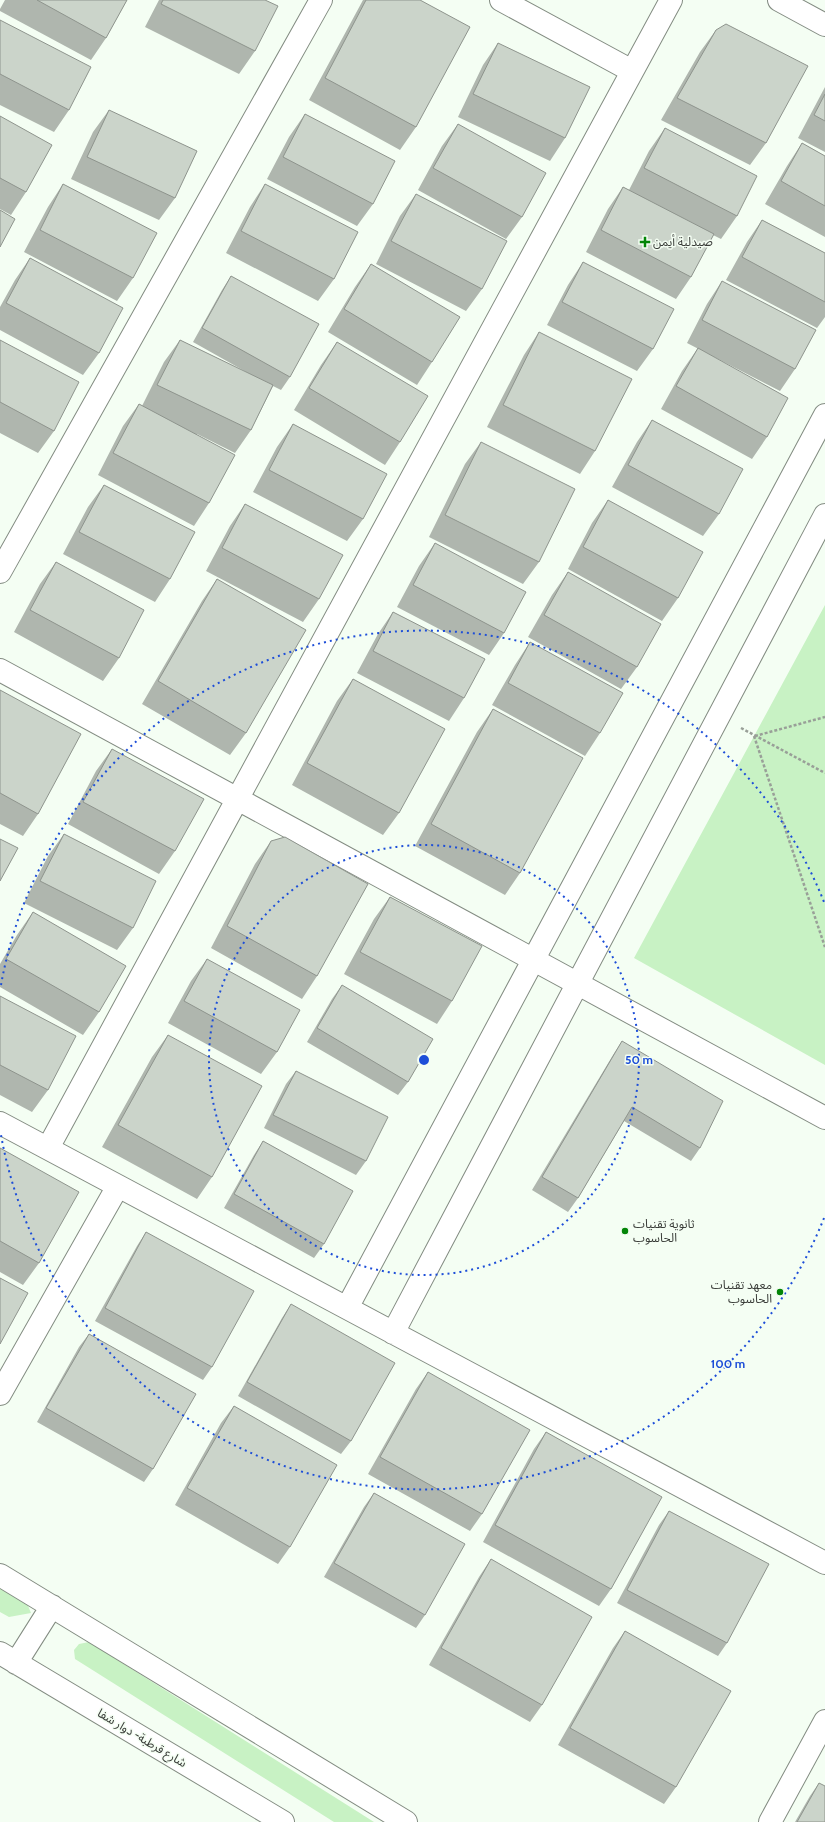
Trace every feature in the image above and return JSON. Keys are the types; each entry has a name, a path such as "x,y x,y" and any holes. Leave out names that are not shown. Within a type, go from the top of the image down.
{"street":[{"path":"0,572 321,0"},
{"path":"501,0 632,72"},
{"path":"48,1148 671,0"},
{"path":"779,0 825,25"},
{"path":"347,1308 825,415"},
{"path":"394,1332 579,984 825,515"},
{"path":"0,670 825,1118"},
{"path":"0,1122 825,1563"},
{"path":"0,1394 118,1186"},
{"path":"0,1575 406,1822"},
{"path":"8,1658 52,1606"},
{"name":"شارع قرطبة- دوار شفا","path":"8,1658 283,1822"},
{"path":"770,1822 825,1721"}],"path":[{"path":"754,736 825,717"},
{"path":"754,736 825,773"},
{"path":"754,736 825,947"}],"green space":[{"path":"825,605 825,1065 634,958"},
{"path":"0,1582 24,1596 31,1613 9,1617 0,1612"},
{"path":"89,1642 374,1822 334,1822 75,1659 74,1650 79,1644"}],"building":[{"path":"37,0 127,0 106,38"},
{"path":"163,0 265,0 278,6 255,51 161,4"},
{"path":"366,0 420,0 470,27 416,127 325,78"},
{"path":"0,20 91,67 69,110 0,74"},
{"path":"726,24 808,66 766,143 677,98 716,30"},
{"path":"498,43 590,87 565,138 473,94"},
{"path":"825,94 825,121 814,115"},
{"path":"109,110 197,151 175,198 87,157"},
{"path":"305,114 395,161 373,204 283,157"},
{"path":"0,116 52,145 26,192 0,178"},
{"path":"458,124 546,173 522,217 433,168"},
{"path":"665,128 757,176 737,216 644,168"},
{"path":"802,143 825,156 825,206 781,181"},
{"path":"63,184 157,233 133,278 40,230"},
{"path":"265,184 358,232 334,279 241,231"},
{"path":"623,187 714,234 691,277 601,230"},
{"path":"416,194 507,241 482,289 391,241"},
{"path":"0,210 15,219 0,247"},
{"path":"762,220 825,253 825,302 742,257"},
{"path":"30,258 123,308 99,353 6,303"},
{"path":"583,262 674,309 653,349 562,302"},
{"path":"371,264 460,317 432,362 344,309"},
{"path":"231,276 319,324 290,377 202,328"},
{"path":"722,281 816,330 795,369 702,320"},
{"path":"539,332 632,379 595,451 503,405"},
{"path":"0,340 79,382 54,431 0,402"},
{"path":"180,340 273,385 251,430 157,385"},
{"path":"337,342 428,396 400,442 309,388"},
{"path":"698,348 788,398 767,437 676,386"},
{"path":"139,404 235,455 209,503 113,453"},
{"path":"652,420 743,469 719,514 628,465"},
{"path":"293,424 387,474 363,519 269,470"},
{"path":"481,442 575,489 539,562 445,515"},
{"path":"104,485 195,532 170,579 79,532"},
{"path":"608,500 703,552 678,598 583,547"},
{"path":"245,504 343,555 319,599 222,548"},
{"path":"435,543 526,592 504,633 413,585"},
{"path":"56,562 144,610 119,658 30,610"},
{"path":"568,572 661,624 637,667 544,615"},
{"path":"217,579 306,630 246,733 158,681"},
{"path":"393,612 485,659 464,698 373,651"},
{"path":"530,642 623,693 600,733 508,683"},
{"path":"353,679 445,729 399,813 307,763"},
{"path":"0,690 81,734 38,814 0,793"},
{"path":"493,709 583,758 520,873 431,824"},
{"path":"112,749 204,799 175,851 83,802"},
{"path":"64,834 156,881 133,928 40,881"},
{"path":"285,837 368,884 317,976 227,926 271,841"},
{"path":"0,839 18,848 0,881"},
{"path":"390,897 482,946 452,1001 360,952"},
{"path":"33,912 126,966 99,1012 6,959"},
{"path":"207,959 300,1010 277,1052 184,1001"},
{"path":"342,985 433,1039 408,1082 317,1028"},
{"path":"0,996 76,1036 48,1090 0,1065"},
{"path":"168,1035 262,1086 212,1177 118,1125"},
{"path":"622,1041 723,1101 700,1148 632,1107 578,1198 542,1177"},
{"path":"296,1071 388,1117 366,1161 273,1115"},
{"path":"263,1141 353,1191 324,1244 234,1194"},
{"path":"0,1148 79,1192 39,1263 0,1241"},
{"path":"146,1232 254,1291 212,1367 105,1308"},
{"path":"0,1278 28,1293 0,1344"},
{"path":"291,1304 395,1363 351,1441 247,1382"},
{"path":"89,1334 196,1394 153,1469 46,1408"},
{"path":"428,1372 530,1430 482,1514 380,1457"},
{"path":"234,1406 337,1465 290,1547 187,1488"},
{"path":"546,1432 662,1497 611,1589 495,1525"},
{"path":"374,1493 465,1544 425,1615 334,1563"},
{"path":"669,1511 769,1564 727,1643 627,1590"},
{"path":"491,1559 592,1617 542,1705 441,1648"},
{"path":"625,1631 731,1691 676,1787 570,1728"},
{"path":"819,1783 825,1786 825,1822 797,1822"}],"place":[{"name":"صيدلية أيمن","path":"645,242"},
{"name":"ثانوية تقنيات الحاسوب","path":"625,1231"},
{"name":"معهد تقنيات الحاسوب","path":"780,1292"}]}
